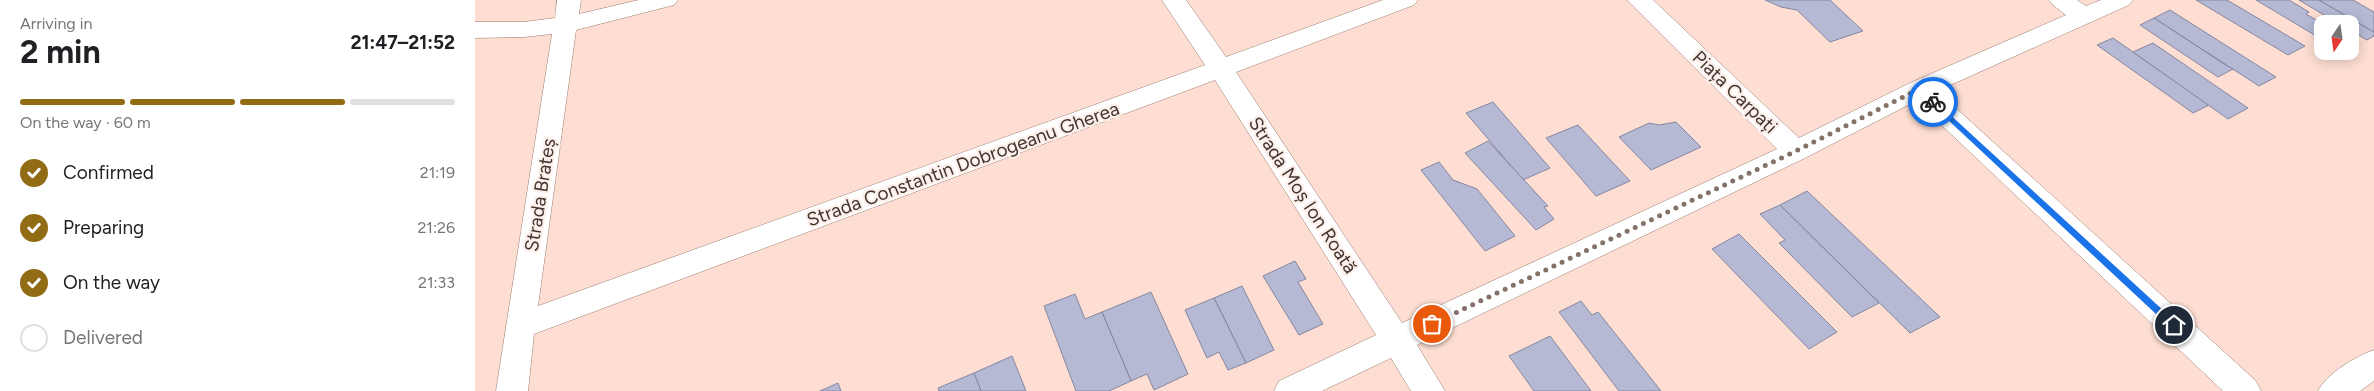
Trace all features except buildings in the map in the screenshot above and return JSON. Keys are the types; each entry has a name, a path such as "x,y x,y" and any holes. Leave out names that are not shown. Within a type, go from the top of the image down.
{"street":[{"path":"475,30 504,32 567,13 666,0"},
{"name":"Strada Moș Ion Roată","path":"1174,0 1221,69 1429,391"},
{"name":"Strada Constantin Dobrogeanu Gherea","path":"520,326 1406,0"},
{"name":"Piața Carpați","path":"1639,0 1796,151"},
{"path":"2061,0 2085,16"},
{"path":"1290,391 1796,151 1919,89 2121,0"},
{"name":"Strada Brateș","path":"512,391 567,13"},
{"path":"1919,89 2245,391"},
{"path":"2334,391 2374,364"}],"way so far":[{"path":"1432,324 1796,151 1919,89 1933,102"}],"route":[{"path":"1933,102 2174,325"}]}
